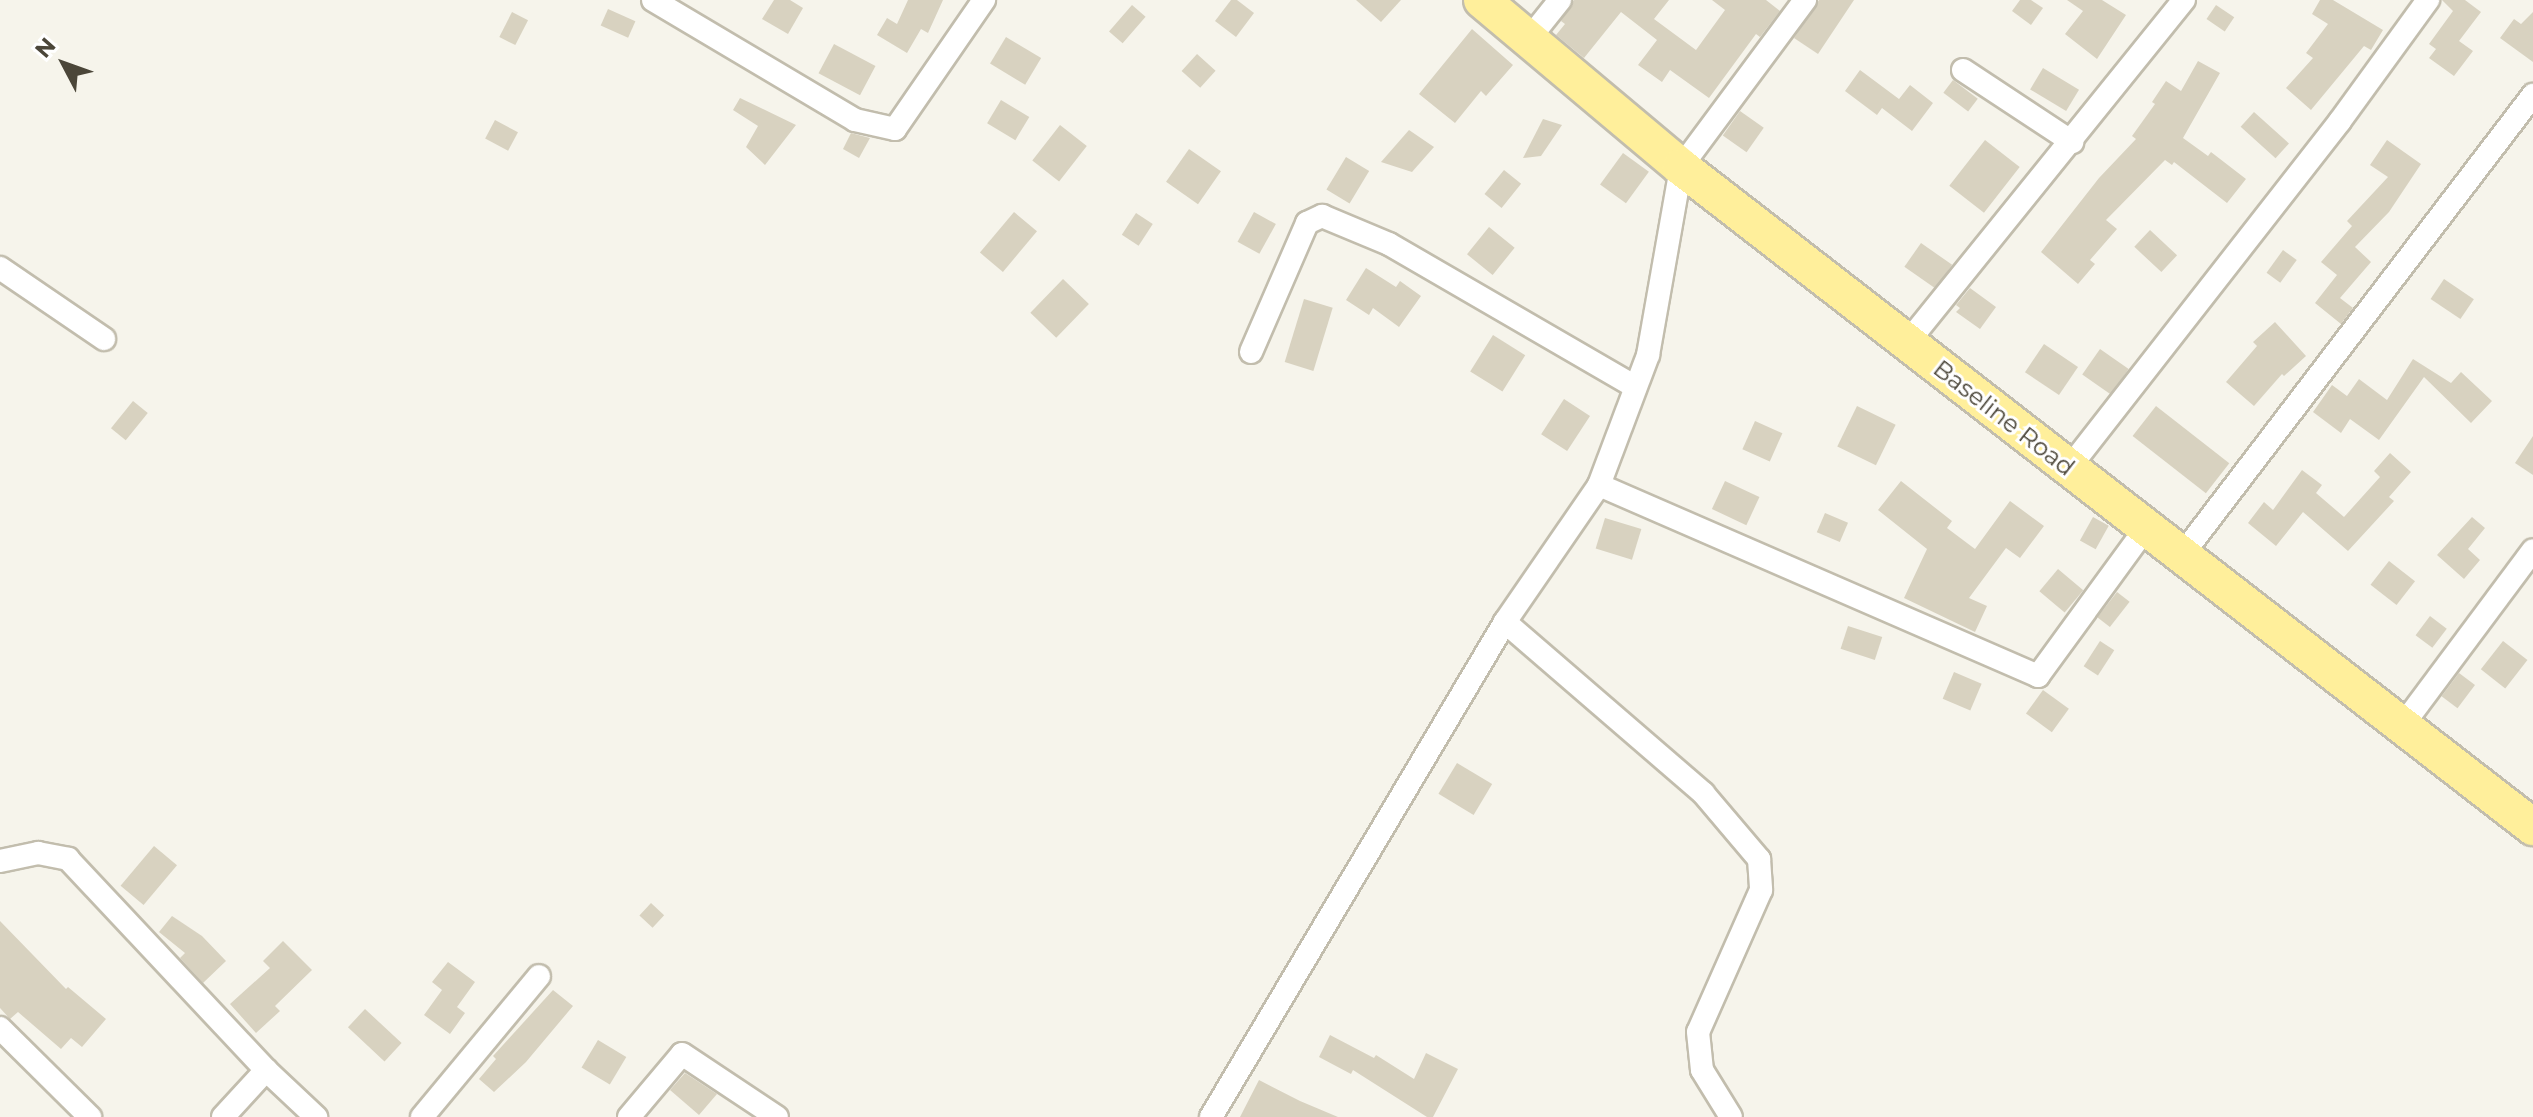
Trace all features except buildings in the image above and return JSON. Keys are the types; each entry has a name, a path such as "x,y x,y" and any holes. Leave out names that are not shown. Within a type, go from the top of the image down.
{"main road":[{"name":"Baseline Road","path":"1482,0 1681,167 2533,827"}],"street":[{"path":"653,0 855,120 895,129 984,0"},
{"path":"1528,40 1560,0"},
{"path":"1211,1117 1505,622 1599,485 1648,355 1681,167 1805,0"},
{"path":"1907,343 2184,0"},
{"path":"2069,468 2340,121 2428,0"},
{"path":"1963,70 2072,142"},
{"path":"2182,555 2533,95"},
{"path":"1251,352 1307,223 1322,216 1389,244 1636,387"},
{"path":"0,268 104,339"},
{"path":"1599,485 2038,676 2146,528"},
{"path":"2402,726 2533,550"},
{"path":"1505,622 1703,793 1759,859 1761,890 1698,1032 1702,1070 1731,1117"},
{"path":"0,861 38,853 68,859 266,1070 316,1117"},
{"path":"422,1117 539,976"},
{"path":"0,1028 90,1117"},
{"path":"629,1117 682,1054 777,1117"},
{"path":"223,1117 266,1070"}]}
